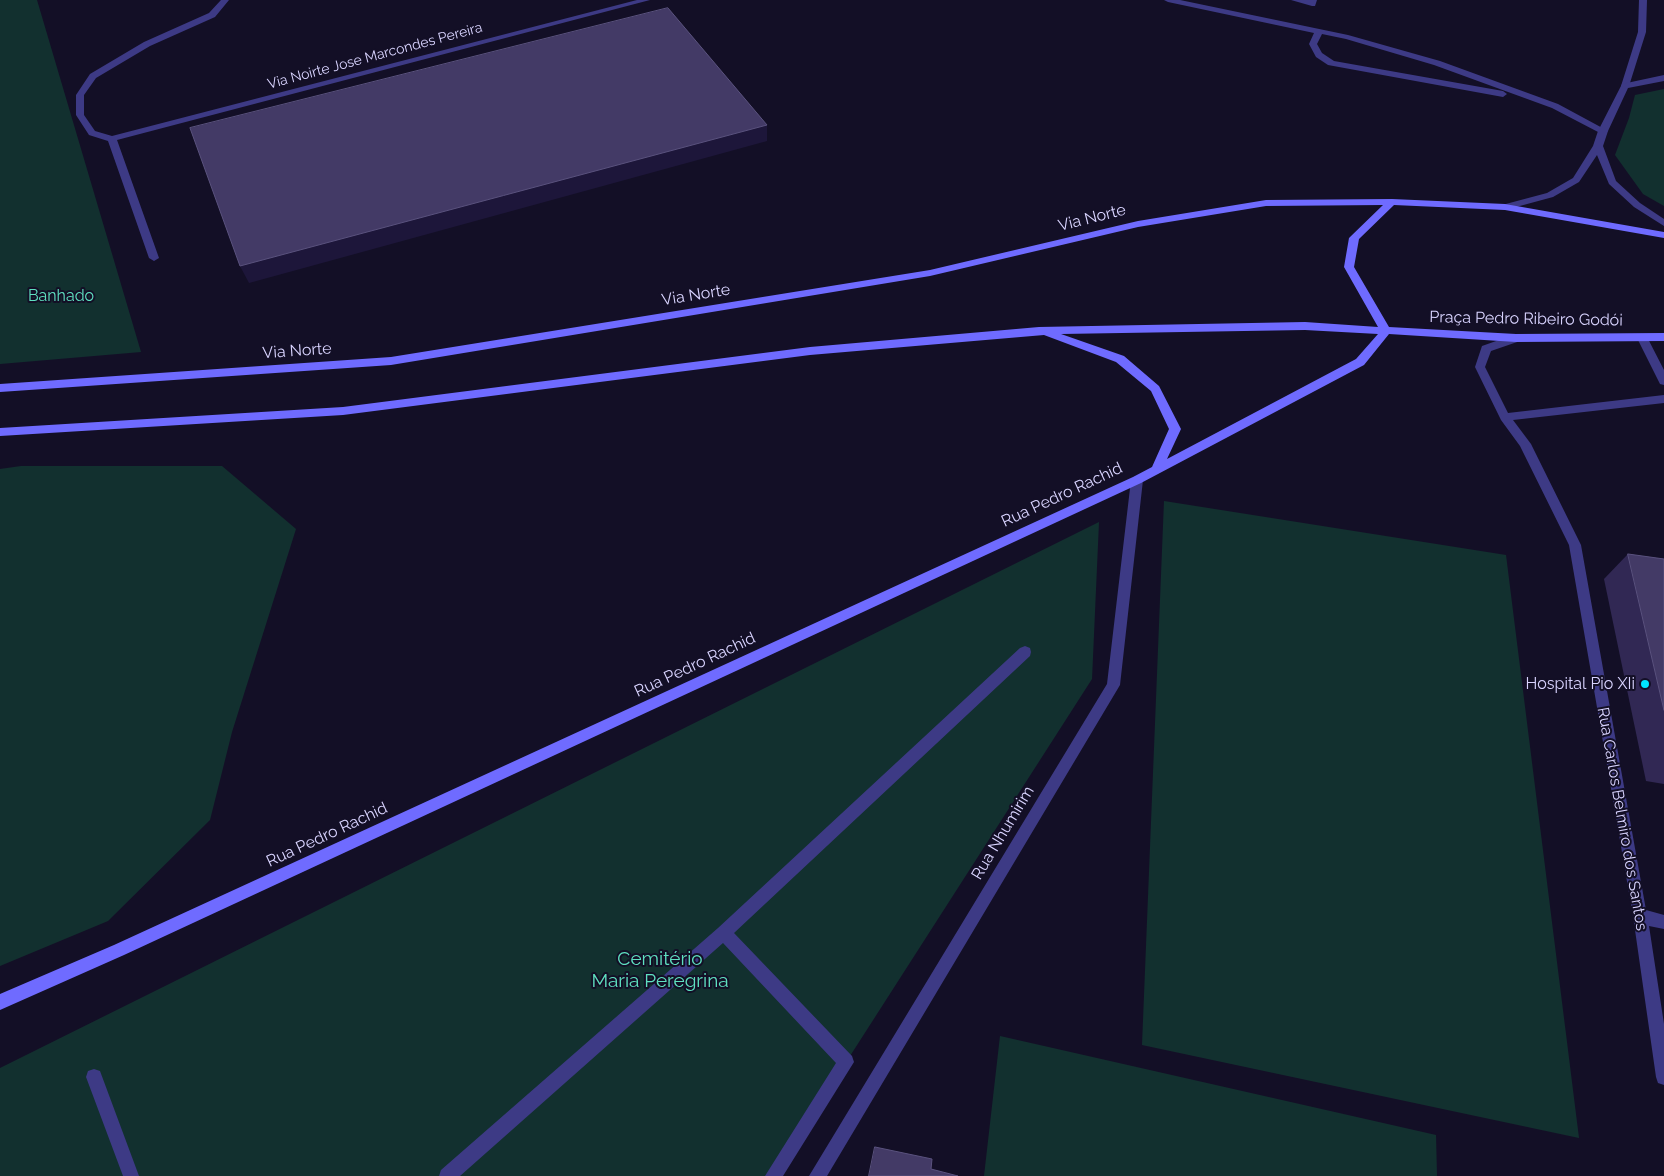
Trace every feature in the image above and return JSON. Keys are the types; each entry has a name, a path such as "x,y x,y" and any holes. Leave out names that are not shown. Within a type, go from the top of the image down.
{"main road":[{"path":"1386,331 1349,268 1354,238 1392,202 1505,207 1664,235"},
{"name":"Via Norte","path":"0,388 391,361 930,273 1147,222 1266,203 1392,202"},
{"path":"0,432 343,411 810,351 1039,331 1305,326 1386,331"},
{"path":"1039,331 1120,359 1155,389 1175,428 1157,469"},
{"name":"Praça Pedro Ribeiro Godói","path":"1386,331 1516,338 1664,337"},
{"name":"Rua Pedro Rachid","path":"0,1002 138,942 1137,480 1360,362 1386,331"}],"street":[{"path":"154,258 112,139 92,132 80,115 80,95 93,76 148,44 212,15 225,0"},
{"name":"Via Noirte Jose Marcondes Pereira","path":"112,139 646,0"},
{"path":"1168,0 1348,37 1437,63 1555,106 1603,131"},
{"path":"1295,0 1312,4 1313,0"},
{"path":"1505,207 1550,195 1576,180 1598,146 1603,131 1625,86 1642,32 1642,0"},
{"path":"1318,31 1312,44 1319,55 1331,63 1537,100"},
{"path":"1625,86 1664,78"},
{"path":"1598,146 1612,182 1637,205 1664,223"},
{"name":"Rua Carlos Belmiro dos Santos","path":"1516,338 1486,349 1480,367 1505,417 1525,444 1575,545 1640,916 1664,1077"},
{"path":"1642,338 1664,381"},
{"path":"1505,417 1664,399"},
{"name":"Rua Nhumirim","path":"817,1176 1113,685 1137,480"},
{"path":"447,1176 723,933 1025,652"},
{"path":"1640,916 1664,922"},
{"path":"723,933 846,1062 773,1176"},
{"path":"94,1077 131,1176"}],"green space":[{"name":"Banhado","path":"0,0 37,0 141,352 0,364"},
{"path":"1664,89 1664,206 1643,194 1615,155 1629,118 1635,95"},
{"path":"21,466 222,466 296,529 232,732 210,820 108,921 0,966 0,469"},
{"path":"1164,501 1506,555 1579,1138 1142,1045"},
{"name":"Cemitério Maria Peregrina","path":"1099,522 1092,679 773,1176 0,1176 0,1068"},
{"path":"1000,1036 1436,1135 1437,1176 984,1176"}],"building":[{"path":"668,8 767,125 240,266 190,128"},
{"path":"1628,554 1664,559 1664,710"},
{"path":"875,1147 932,1159 931,1169 958,1176 869,1176"}],"place":[{"name":"Hospital Pio XIi","path":"1645,684"}]}
